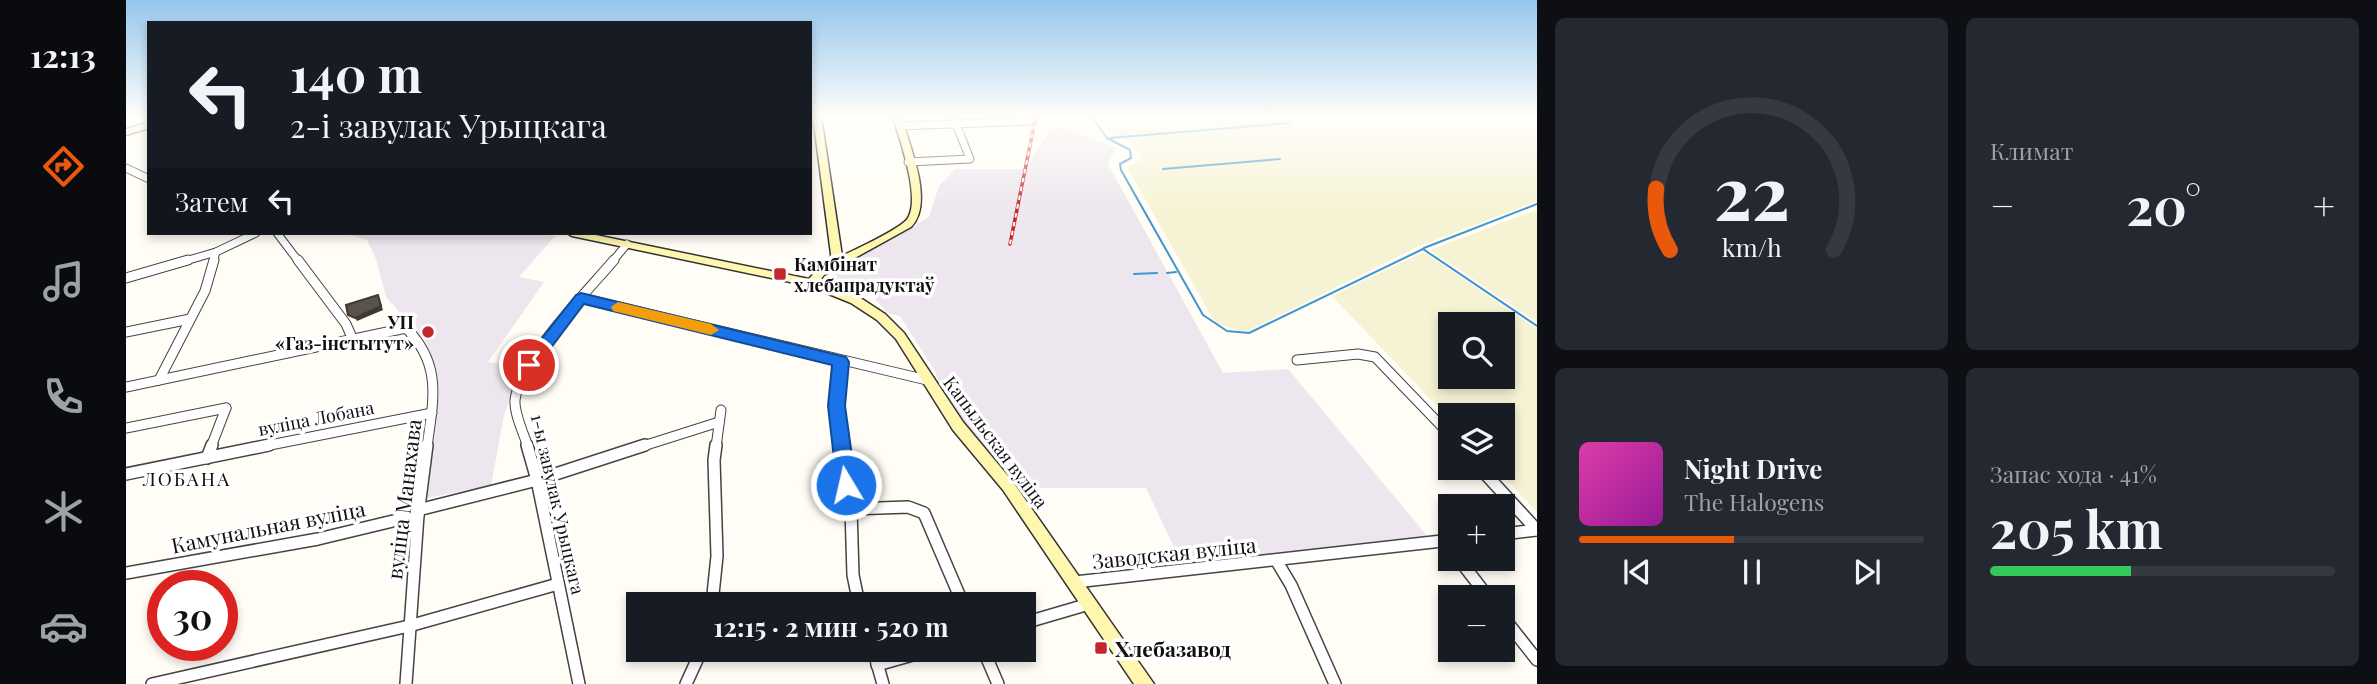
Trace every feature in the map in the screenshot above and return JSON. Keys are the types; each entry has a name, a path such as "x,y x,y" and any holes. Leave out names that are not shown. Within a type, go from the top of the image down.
{"main road":[{"path":"822,148 838,263"},
{"path":"812,283 820,273 898,231 915,215 917,199 905,148"},
{"name":"Капыльская вуліца","path":"583,235 812,283 855,300 881,317 900,336 958,426 1008,486 1145,684"}],"street":[{"path":"908,162 970,159 966,148"},
{"path":"126,168 147,178"},
{"path":"126,278 216,252 252,235"},
{"path":"126,387 353,340 346,324 279,235"},
{"name":"1-ы завулак Урыцкага","path":"579,684 537,480 514,402 537,352 627,244"},
{"path":"159,380 205,291 216,252"},
{"path":"581,298 841,362 927,380"},
{"path":"126,332 190,319"},
{"name":"вуліца Манахава","path":"353,340 405,328 415,337 428,358 435,389 418,513 406,684"},
{"path":"1297,360 1358,354 1375,357 1438,422"},
{"path":"841,362 836,406 839,442 851,509 853,575 857,592"},
{"path":"127,429 226,408 207,458"},
{"name":"вуліца Лобана","path":"126,474 432,413"},
{"name":"Камунальная вуліца","path":"126,573 318,539 418,513 537,480 720,416 714,460 717,556 713,592"},
{"path":"1491,480 1537,530"},
{"path":"851,509 908,507 924,513 958,592"},
{"path":"1515,533 1537,530"},
{"name":"Заводская вуліца","path":"1075,582 1438,544"},
{"name":"Заводская вуліца","path":"1276,560 1291,585 1335,684"},
{"path":"1468,571 1479,585"},
{"path":"152,684 409,626 558,584"},
{"path":"1036,619 1089,604"},
{"path":"1515,632 1537,660"},
{"path":"686,684 696,662"},
{"path":"876,662 883,684"},
{"path":"877,665 888,662"},
{"path":"989,662 998,684"}],"shaded area":[{"path":"1039,148 1116,148 1108,164 1223,373 1288,369 1428,537 1182,564 1146,488 1041,488 1017,480 959,416 941,389 935,371 900,316 887,313 872,295 835,286 828,277 841,266 929,217 939,186 955,169 1025,169"},
{"path":"1136,148 1537,148 1537,201 1419,246 1245,332 1216,324 1127,167 1142,159"},
{"path":"1537,210 1537,322 1430,250"},
{"path":"350,235 555,236 519,277 544,282 488,362 522,366 504,415 491,486 426,498 439,391 436,368 426,342 386,297 376,259 367,240"},
{"path":"1424,252 1512,312 1438,312 1438,389 1515,389 1515,314 1537,329 1537,512 1507,480 1515,480 1515,403 1438,403 1438,407 1332,296"}],"building":[{"path":"378,295 381,306 355,318 348,315 346,305"}],"waterway":[{"path":"1126,148 1130,150 1131,158 1120,164 1121,170 1203,315 1227,331 1249,333 1423,249 1537,326"},
{"path":"1163,169 1280,159"},
{"path":"1424,248 1537,204"},
{"path":"1167,273 1176,272"},
{"path":"1134,274 1157,273"}],"railway":[{"path":"1010,244 1030,148"}],"slow traffic":[{"path":"618,307 711,330"}],"place":[{"name":"Камбінат хлебапрадуктаў","path":"780,274"},
{"name":"УП «Газ-інстытут»","path":"428,332"},
{"name":"Хлебазавод","path":"1101,648"}],"district":[{"name":"ЛОБАНА","path":"187,478"}],"route":[{"path":"529,365 581,298 841,362 836,406 846,485"}]}
